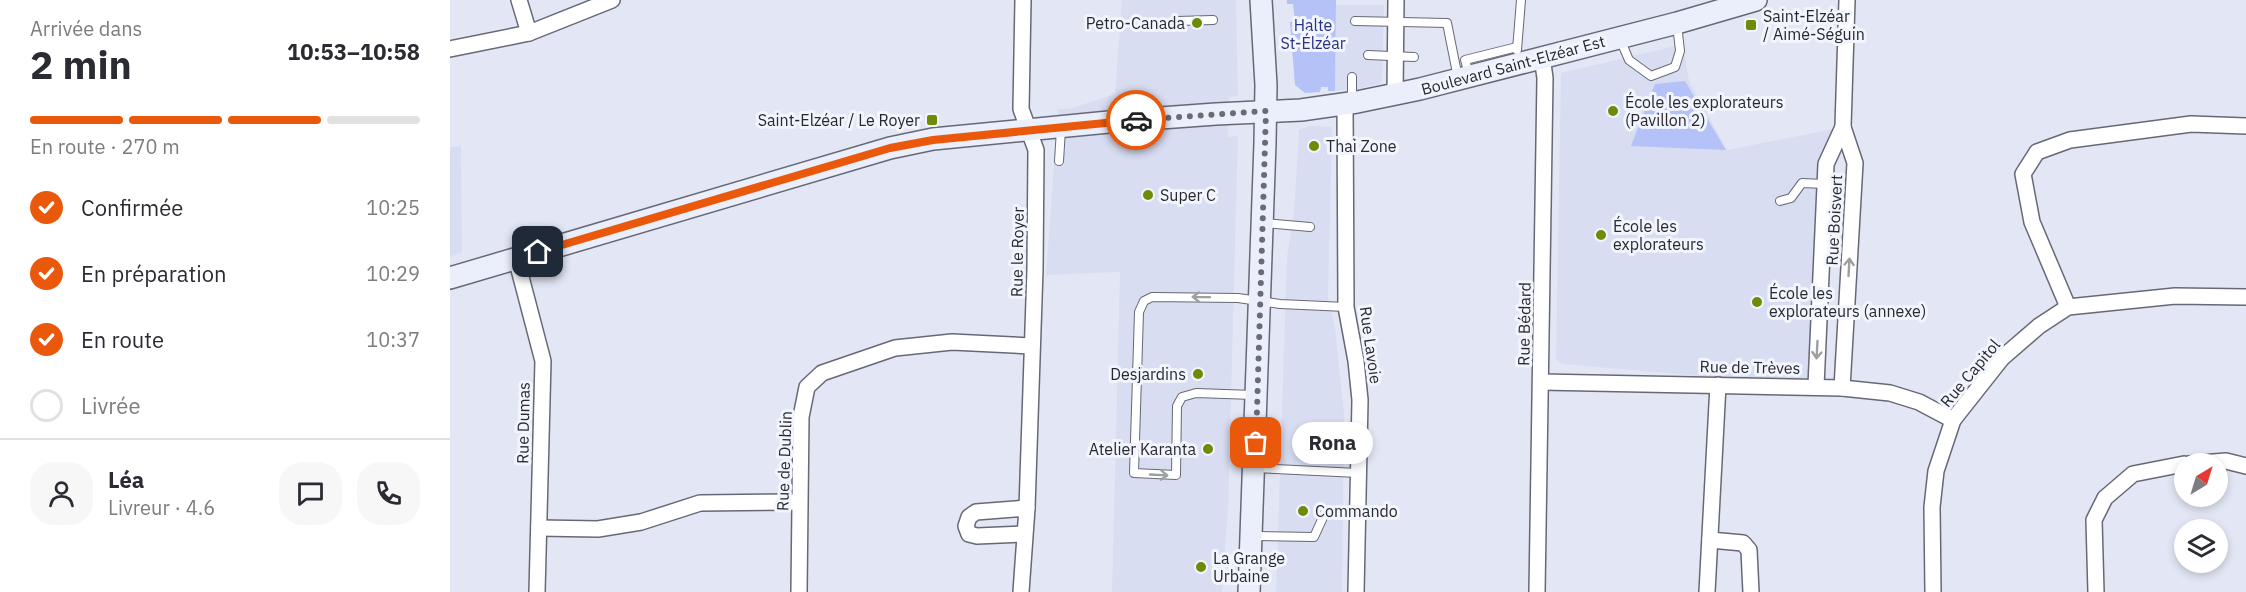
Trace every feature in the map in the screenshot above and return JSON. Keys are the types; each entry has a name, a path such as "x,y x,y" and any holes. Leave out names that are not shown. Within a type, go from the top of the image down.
{"street":[{"path":"519,0 529,33"},
{"path":"450,49 529,33 612,0"},
{"name":"Rue le Royer","path":"1022,592 1027,508 1036,150 1021,109 1023,0"},
{"path":"1249,592 1266,111 1261,0"},
{"path":"1395,95 1396,0"},
{"name":"Boulevard Saint-Elzéar Est","path":"450,278 890,148 933,140 1161,117 1311,109 1349,104 1395,95 1462,70 1517,55 1542,57 1677,23 1756,0"},
{"name":"Rue Boisvert","path":"1842,388 1855,163 1843,127 1847,0"},
{"name":"Rue Bédard","path":"1537,592 1545,78 1542,57"},
{"name":"Rue Lavoie","path":"1349,104 1346,307 1359,386 1356,592"},
{"path":"2068,307 2032,222 2023,174 2037,152 2070,140 2191,124 2246,126"},
{"name":"Rue Boisvert","path":"1816,386 1826,164 1843,127"},
{"name":"Rue Dumas","path":"516,258 543,361 537,592"},
{"name":"Rue Capitol","path":"1933,592 1932,507 1936,471 1953,420 1977,386 2002,358 2039,326 2068,307 2175,296 2246,297"},
{"name":"Rue de Dublin","path":"799,592 801,417 807,387 822,373 895,348 952,342 1032,346"},
{"name":"Rue de Trèves","path":"1541,382 1842,388 1890,393 1919,402 1953,420"},
{"path":"1707,592 1718,384"},
{"path":"2228,462 2246,466"},
{"path":"2096,592 2094,520 2105,498 2133,474 2174,466"},
{"path":"539,528 598,529 641,522 699,503 799,502"},
{"path":"1024,534 977,536 969,534 966,526 969,517 976,512 1027,508"},
{"path":"1710,540 1743,543 1749,550 1750,592"}],"lane":[{"path":"1517,55 1521,0"},
{"path":"1177,21 1213,20"},
{"path":"1355,21 1447,23 1462,70"},
{"path":"1619,37 1629,60 1651,76 1675,68 1680,51 1677,23"},
{"path":"1368,55 1414,57"},
{"path":"1349,104 1352,77"},
{"path":"1059,161 1061,127"},
{"path":"1780,201 1791,198 1802,183 1825,184"},
{"path":"1263,223 1310,227"},
{"path":"1257,395 1196,393 1182,398 1177,406 1176,475 1134,473 1138,323 1141,304 1152,297 1238,298 1346,307"},
{"path":"1255,468 1358,474"},
{"path":"1252,536 1314,537 1325,513 1358,514"}],"shaded area":[{"path":"1122,0 1236,0 1238,96 1229,97 1228,137 1238,136 1228,509 1222,592 1112,592 1120,272 1046,275 1058,109 1069,109 1115,94"},
{"path":"1336,5 1384,5 1382,81 1379,84 1335,91"},
{"path":"1683,44 1689,81 1727,150 1843,127 1826,164 1816,386 1562,364 1556,359 1561,73"},
{"path":"1309,126 1332,127 1328,297 1335,328 1344,414 1342,592 1276,592 1287,257 1294,213 1299,130"},
{"path":"461,146 462,252 450,257 450,147"}],"green space":[{"name":"Halte St-Élzéar","path":"1287,0 1336,0 1335,91 1328,91 1328,87 1321,87 1320,92 1305,93 1295,85 1290,22 1295,21 1293,4 1287,4"},
{"path":"1685,81 1726,150 1631,146 1655,84"}],"way so far":[{"path":"1136,120 1266,111 1256,443"}],"place":[{"name":"Petro-Canada","path":"1197,23"},
{"name":"Saint-Elzéar / Aimé-Séguin","path":"1751,25"},
{"name":"École les explorateurs (Pavillon 2)","path":"1613,111"},
{"name":"Saint-Elzéar / Le Royer","path":"932,120"},
{"name":"Thai Zone","path":"1314,146"},
{"name":"Super C","path":"1148,195"},
{"name":"École les explorateurs","path":"1601,235"},
{"name":"École les explorateurs (annexe)","path":"1757,302"},
{"name":"Desjardins","path":"1198,374"},
{"name":"Rona","path":"1256,443"},
{"name":"Atelier Karanta","path":"1208,449"},
{"name":"Commando","path":"1303,511"},
{"name":"La Grange Urbaine","path":"1201,567"}],"route":[{"path":"538,252 890,148 933,140 1136,120"}]}
